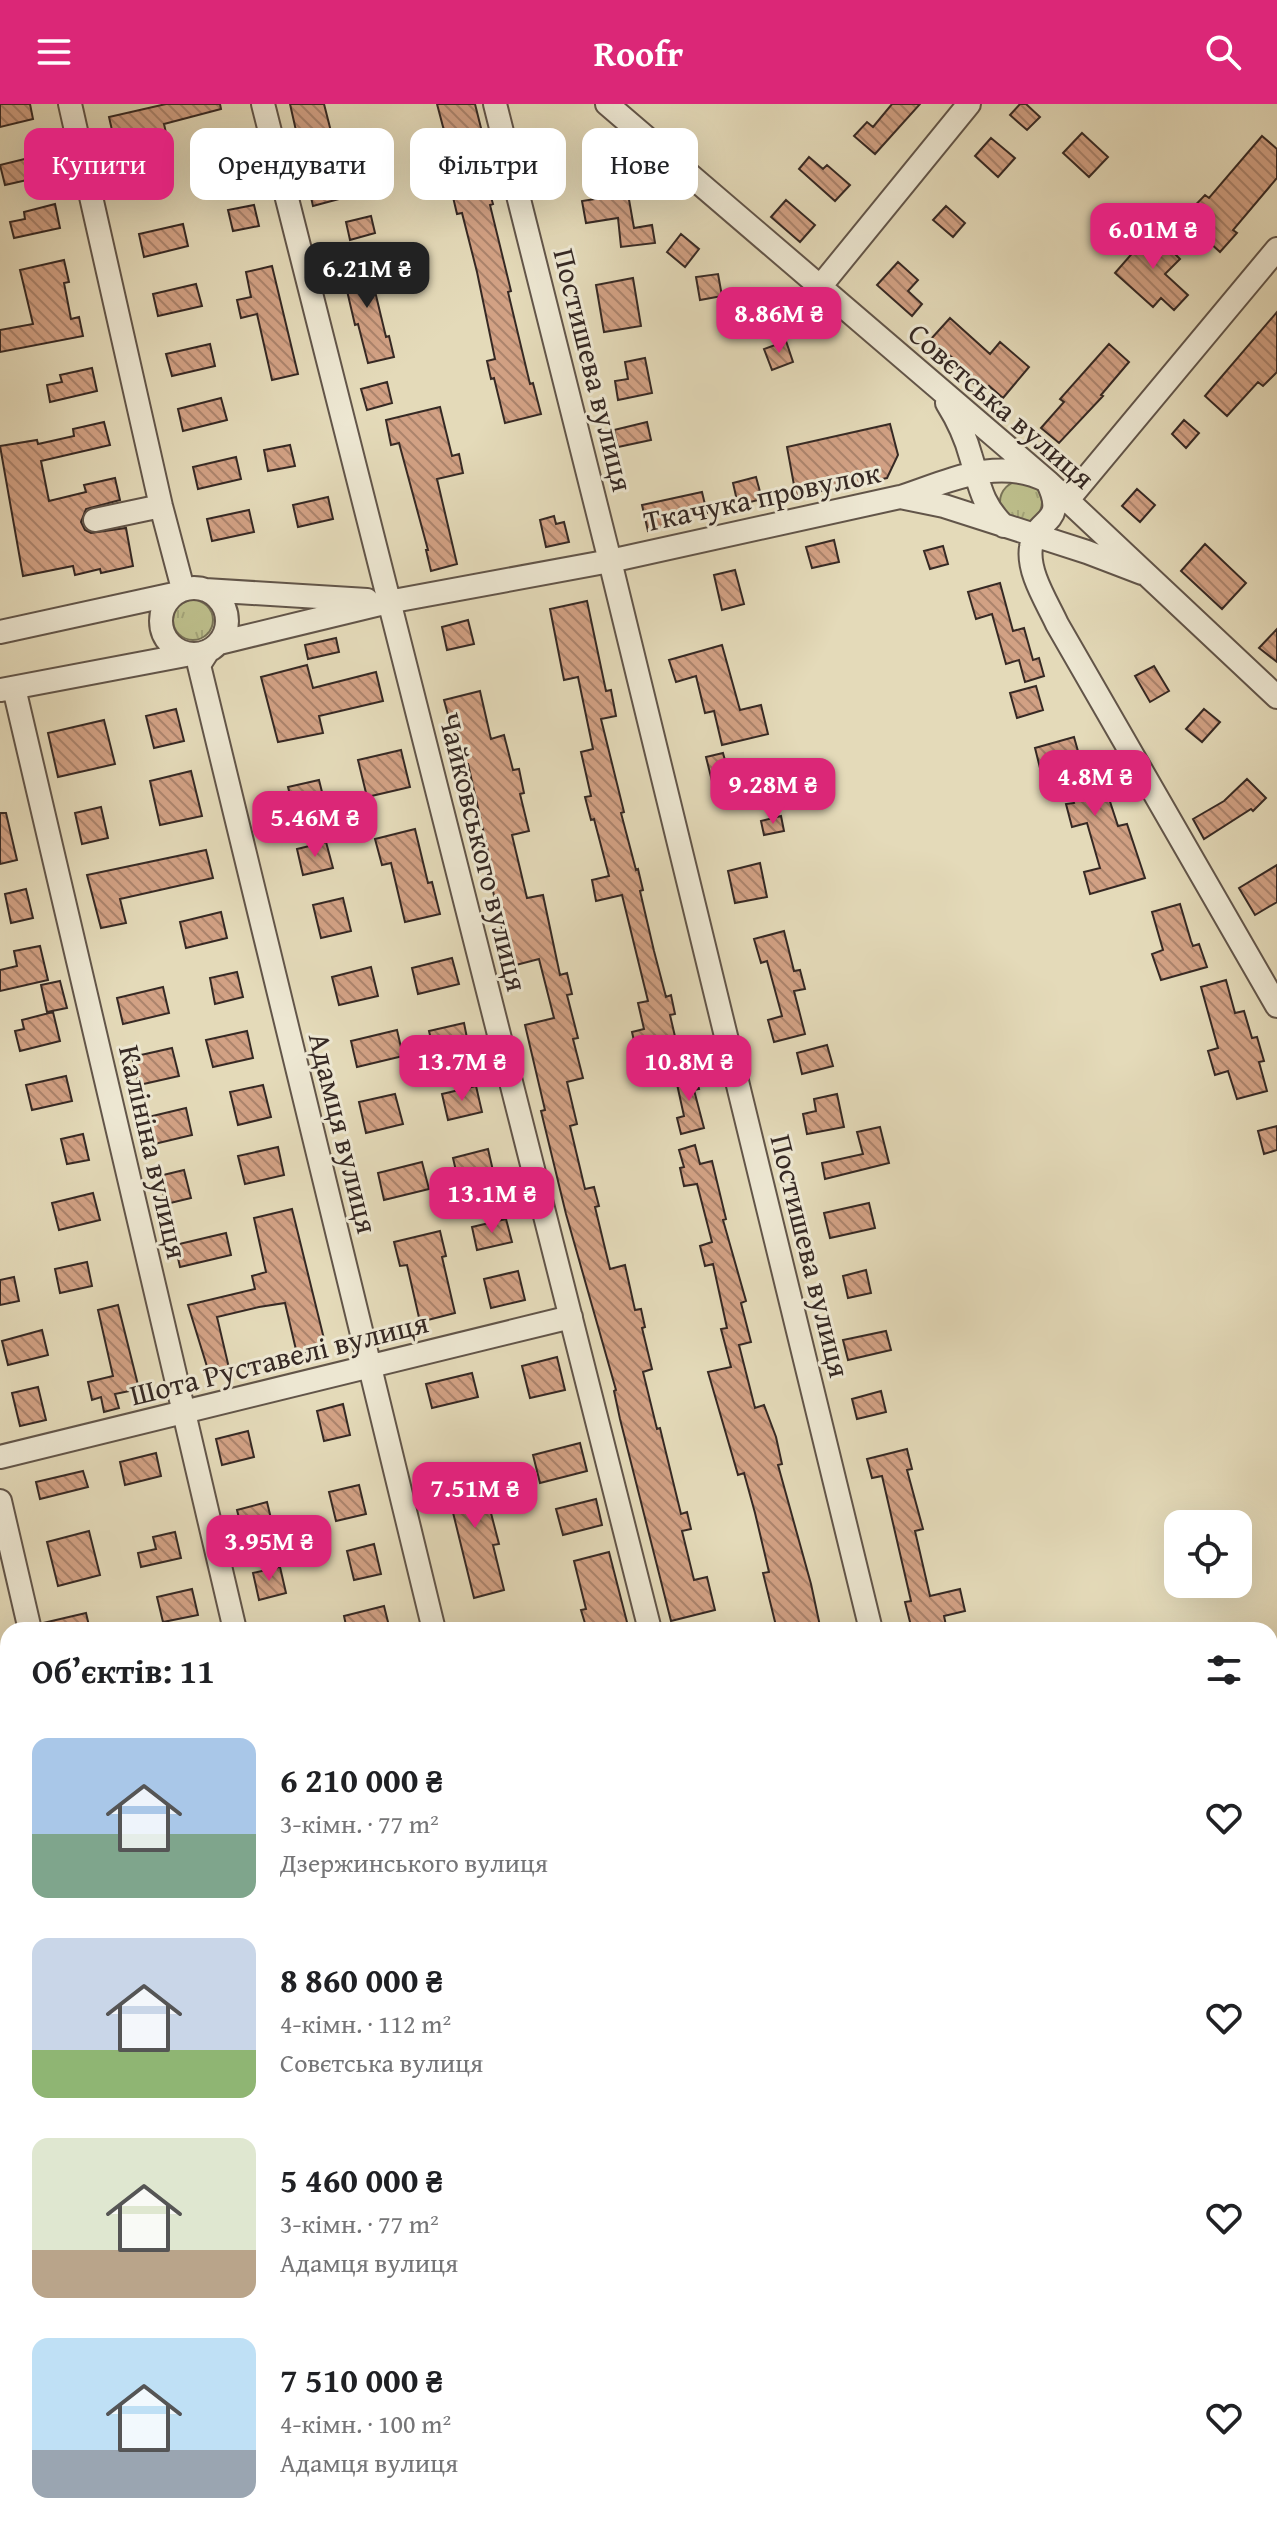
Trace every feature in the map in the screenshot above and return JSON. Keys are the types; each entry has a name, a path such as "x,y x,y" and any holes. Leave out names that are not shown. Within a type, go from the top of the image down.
{"street":[{"path":"70,104 161,506 187,591"},
{"name":"Чайковського вулиця","path":"263,104 648,1622"},
{"name":"Постишева вулиця","path":"495,104 869,1622"},
{"name":"Совєтська вулиця","path":"607,104 1047,481 1277,697"},
{"path":"819,288 969,104"},
{"path":"1067,501 1277,249"},
{"path":"940,392 965,437 990,512 1004,526"},
{"path":"900,497 975,473 1015,469 1047,481 1054,496 1054,511 1048,523 1034,536 1030,547 1036,579 1057,624 1277,1006"},
{"name":"Ткачука провулок","path":"388,602 610,561 900,497 944,506 1142,573"},
{"path":"95,520 161,506"},
{"path":"0,632 187,591 388,602"},
{"path":"187,591 215,595 226,613 227,623 206,649 174,647 162,630 162,610 187,591"},
{"path":"7,689 206,649 388,602"},
{"name":"Адамця вулиця","path":"206,649 199,665 432,1622"},
{"name":"Калініна вулиця","path":"7,689 233,1622"},
{"name":"Шота Руставелі вулиця","path":"0,1457 571,1317"},
{"path":"0,1501 28,1622"}],"green space":[{"path":"1021,481 1036,487 1042,502 1036,517 1021,523 1006,517 1000,502 1006,487"},
{"path":"193,600 207,606 213,620 207,634 193,640 179,634 173,620 179,606"}],"building":[{"path":"0,104 30,104 33,119 0,127"},
{"path":"166,104 220,104 221,109 164,124 165,128 112,128 109,117"},
{"path":"290,104 324,104 330,128 295,128"},
{"path":"437,104 475,104 481,128 443,128"},
{"path":"892,104 920,104 875,154 854,136 867,122 873,127"},
{"path":"1020,104 1026,104 1040,117 1027,130 1010,115"},
{"path":"1082,133 1108,157 1089,177 1063,153"},
{"path":"1262,136 1277,149 1277,178 1233,230 1237,233 1220,252 1183,218 1205,195 1209,198"},
{"path":"991,138 1015,158 998,177 975,156"},
{"path":"809,157 823,169 827,165 850,185 835,201 799,169"},
{"path":"24,159 24,181 5,185 0,165"},
{"path":"312,200 335,200 313,206"},
{"path":"454,200 492,200 493,204 490,205 511,291 508,292 530,384 533,383 541,414 505,423 487,361 495,359 477,272 462,213 457,214"},
{"path":"629,200 634,228 652,225 655,243 621,247 618,218 586,223 582,201"},
{"path":"786,200 815,225 800,242 771,217"},
{"path":"55,204 60,228 14,238 10,222 25,219 24,212"},
{"path":"254,205 259,226 233,231 228,210"},
{"path":"946,206 965,223 953,237 933,220"},
{"path":"371,216 375,233 350,240 346,222"},
{"path":"183,224 188,246 144,257 139,234"},
{"path":"1156,226 1172,241 1167,246 1180,259 1165,274 1188,295 1174,310 1161,298 1153,307 1115,273"},
{"path":"681,234 699,249 685,267 667,252"},
{"path":"367,258 386,337 389,336 394,357 368,363 358,324 355,325 341,265"},
{"path":"64,260 69,282 64,283 71,319 79,317 83,336 0,352 0,330 33,324 20,270"},
{"path":"898,262 918,280 908,291 922,304 912,316 877,285"},
{"path":"272,266 298,374 272,380 257,314 241,318 237,300 251,297 246,272"},
{"path":"718,274 722,296 700,300 696,277"},
{"path":"633,278 641,326 604,332 596,285"},
{"path":"196,284 202,306 158,316 153,294"},
{"path":"1277,312 1277,372 1263,386 1258,382 1227,416 1205,396"},
{"path":"950,318 990,354 1000,342 1029,367 1003,398 989,386 984,392 969,379 972,375 931,339"},
{"path":"786,341 793,362 772,370 764,349"},
{"path":"210,344 215,366 172,376 166,354"},
{"path":"1109,344 1129,362 1103,396 1059,443 1041,428 1064,402 1060,399"},
{"path":"645,358 652,393 618,400 615,381 628,379 625,362"},
{"path":"92,368 97,391 50,402 47,385 62,382 60,375"},
{"path":"387,382 392,403 367,410 361,389"},
{"path":"221,398 227,420 183,431 178,409"},
{"path":"440,407 452,456 459,454 463,473 437,479 457,564 431,571 399,443 391,445 386,420"},
{"path":"1184,420 1199,433 1186,448 1172,434"},
{"path":"104,422 110,445 41,461 49,501 86,492 84,485 115,478 120,500 86,509 81,522 85,530 91,533 126,528 133,566 75,575 73,566 23,576 0,446 37,440 38,444 74,436 73,429"},
{"path":"647,422 651,440 618,447 614,430"},
{"path":"890,424 898,455 887,478 796,496 787,447"},
{"path":"290,445 295,466 268,471 264,450"},
{"path":"236,457 241,479 198,489 193,467"},
{"path":"756,477 762,499 738,505 733,483"},
{"path":"1137,489 1155,505 1140,522 1122,506"},
{"path":"702,492 707,513 648,531 642,505"},
{"path":"328,497 333,519 298,527 293,505"},
{"path":"249,510 254,532 212,541 207,519"},
{"path":"554,516 556,524 564,522 569,542 546,547 540,520"},
{"path":"834,540 839,562 812,568 806,547"},
{"path":"1205,544 1246,583 1222,609 1181,571"},
{"path":"943,546 948,564 930,569 924,551"},
{"path":"735,570 744,604 722,610 714,575"},
{"path":"1000,583 1013,631 1024,628 1033,660 1039,658 1044,676 1025,682 1019,660 1006,664 992,614 976,619 968,592"},
{"path":"587,601 606,691 611,690 616,716 601,719 624,812 621,813 638,869 643,890 640,891 666,997 671,995 675,1014 670,1015 680,1058 640,1067 632,1032 644,1029 638,1003 648,1001 622,895 596,901 592,880 609,876 585,797 591,796 581,752 593,749 578,677 564,680 550,609"},
{"path":"468,620 474,644 447,650 442,627"},
{"path":"1277,629 1277,662 1259,648"},
{"path":"336,638 339,652 308,659 305,645"},
{"path":"722,645 740,710 761,705 768,734 722,745 714,711 705,713 696,676 676,682 669,660"},
{"path":"307,665 313,688 376,672 383,701 319,716 323,733 278,742 261,677"},
{"path":"1154,666 1169,691 1150,702 1135,676"},
{"path":"1036,686 1043,710 1017,718 1010,693"},
{"path":"480,691 491,739 504,735 513,770 519,769 524,793 520,794 529,831 512,835 527,898 543,895 560,975 567,973 572,994 567,995 578,1038 573,1039 583,1078 567,1082 577,1124 570,1126 585,1189 594,1187 599,1206 595,1207 610,1269 625,1265 635,1310 641,1309 645,1327 642,1328 652,1369 643,1372 681,1514 687,1512 691,1529 682,1531 694,1580 707,1577 715,1610 671,1621 620,1419 616,1390 566,1214 541,1111 545,1110 525,1025 554,1018 539,959 512,966 496,906 487,860 490,860 468,764 465,764 454,721 450,722 444,700"},
{"path":"176,709 184,741 154,748 146,716"},
{"path":"1204,709 1220,722 1202,742 1186,729"},
{"path":"104,720 115,764 58,777 48,733"},
{"path":"1074,737 1083,769 1098,765 1118,826 1127,824 1145,878 1090,894 1084,872 1100,868 1087,823 1072,827 1066,804 1074,803 1063,766 1041,772 1035,748"},
{"path":"401,750 410,787 367,797 358,760"},
{"path":"723,753 733,789 715,793 706,757"},
{"path":"191,771 202,816 160,825 150,781"},
{"path":"1247,779 1266,798 1253,811 1251,809 1204,839 1193,819 1224,801"},
{"path":"319,780 325,804 294,811 288,787"},
{"path":"101,807 108,838 82,844 75,813"},
{"path":"0,813 6,813 17,860 0,864"},
{"path":"781,816 784,831 764,835 761,821"},
{"path":"415,829 428,883 432,882 440,914 405,922 391,863 382,865 375,839"},
{"path":"326,842 333,868 303,875 297,849"},
{"path":"206,850 213,878 120,899 126,923 101,928 87,875"},
{"path":"760,863 767,897 735,903 728,871"},
{"path":"1277,865 1277,902 1255,915 1239,888"},
{"path":"26,889 33,918 11,923 5,894"},
{"path":"343,898 351,931 321,938 313,905"},
{"path":"1180,904 1193,946 1199,944 1207,967 1161,980 1152,954 1163,950 1152,912"},
{"path":"221,912 227,938 186,948 180,922"},
{"path":"784,931 794,971 800,970 805,989 794,991 805,1034 774,1042 768,1020 782,1016 767,961 761,963 754,939"},
{"path":"40,946 48,980 0,991 0,970 17,966 14,951"},
{"path":"452,958 459,984 418,994 412,968"},
{"path":"371,967 378,996 339,1005 332,977"},
{"path":"237,972 243,997 215,1004 210,978"},
{"path":"1226,980 1235,1013 1244,1011 1252,1038 1257,1037 1264,1061 1259,1062 1267,1091 1237,1099 1228,1071 1215,1075 1208,1051 1218,1048 1201,987"},
{"path":"60,981 67,1008 47,1012 41,985"},
{"path":"163,987 169,1013 123,1024 117,998"},
{"path":"53,1012 60,1041 20,1051 15,1031 24,1029 22,1020"},
{"path":"464,1023 469,1048 435,1056 429,1031"},
{"path":"397,1030 403,1056 357,1067 351,1041"},
{"path":"247,1031 253,1058 213,1067 206,1040"},
{"path":"827,1045 833,1066 802,1074 797,1053"},
{"path":"172,1048 179,1076 139,1085 132,1057"},
{"path":"695,1071 699,1089 694,1090 704,1128 681,1134 677,1118 684,1116 675,1075"},
{"path":"66,1076 72,1101 32,1110 26,1085"},
{"path":"263,1085 271,1117 238,1125 230,1092"},
{"path":"476,1086 482,1112 448,1120 442,1094"},
{"path":"395,1094 403,1124 366,1133 359,1102"},
{"path":"837,1094 844,1127 807,1134 803,1114 816,1111 814,1099"},
{"path":"186,1108 192,1135 150,1145 144,1118"},
{"path":"1277,1126 1277,1150 1264,1154 1258,1131"},
{"path":"880,1127 889,1163 825,1179 822,1163 863,1154 857,1132"},
{"path":"83,1134 89,1160 67,1164 61,1139"},
{"path":"695,1145 700,1164 712,1161 726,1219 723,1220 746,1301 741,1303 751,1342 739,1345 755,1408 764,1405 776,1437 782,1464 778,1465 819,1622 775,1622 763,1573 769,1572 755,1513 744,1473 738,1475 708,1372 731,1367 721,1329 727,1328 713,1264 705,1266 700,1246 712,1242 697,1184 684,1186 680,1168 684,1167 679,1150"},
{"path":"278,1147 284,1175 245,1184 238,1156"},
{"path":"488,1149 494,1175 459,1184 453,1158"},
{"path":"422,1162 429,1189 384,1200 378,1173"},
{"path":"184,1170 191,1198 166,1204 159,1176"},
{"path":"93,1193 100,1220 59,1230 52,1203"},
{"path":"869,1203 875,1228 830,1238 824,1213"},
{"path":"292,1209 326,1347 297,1354 285,1303 259,1307 217,1317 229,1368 209,1373 188,1305 255,1289 252,1276 266,1272 254,1218"},
{"path":"506,1219 512,1242 477,1250 472,1227"},
{"path":"440,1231 446,1256 442,1257 455,1313 420,1322 407,1265 400,1266 394,1242"},
{"path":"226,1233 231,1255 180,1267 175,1245"},
{"path":"87,1262 92,1286 60,1293 55,1269"},
{"path":"866,1270 871,1293 848,1298 843,1276"},
{"path":"518,1271 525,1300 491,1308 484,1279"},
{"path":"14,1277 19,1301 0,1305 0,1280"},
{"path":"118,1305 139,1389 115,1394 119,1408 104,1412 101,1397 92,1400 88,1382 113,1376 98,1310"},
{"path":"42,1330 48,1355 8,1365 2,1341"},
{"path":"886,1331 891,1350 848,1360 843,1340"},
{"path":"557,1357 565,1390 530,1398 522,1366"},
{"path":"472,1373 478,1397 432,1408 426,1384"},
{"path":"38,1387 46,1420 20,1426 12,1393"},
{"path":"881,1391 886,1412 857,1419 852,1399"},
{"path":"343,1404 350,1435 324,1441 317,1411"},
{"path":"248,1431 254,1457 222,1465 216,1439"},
{"path":"580,1443 587,1471 540,1483 533,1455"},
{"path":"907,1449 912,1469 907,1470 923,1529 915,1531 930,1596 960,1589 965,1611 944,1616 945,1622 910,1622 905,1602 911,1601 882,1476 872,1478 867,1459"},
{"path":"156,1453 161,1476 125,1485 120,1462"},
{"path":"479,1467 499,1544 493,1545 504,1590 474,1598 444,1476"},
{"path":"83,1471 88,1487 40,1499 36,1482"},
{"path":"359,1485 366,1514 336,1521 329,1492"},
{"path":"596,1499 602,1525 563,1535 556,1509"},
{"path":"267,1502 275,1535 245,1542 237,1510"},
{"path":"89,1531 100,1575 58,1586 47,1542"},
{"path":"175,1532 181,1558 141,1567 138,1553 156,1549 153,1537"},
{"path":"374,1544 381,1574 354,1580 347,1551"},
{"path":"609,1552 627,1622 585,1622 581,1610 586,1609 574,1561"},
{"path":"280,1567 286,1593 259,1600 253,1573"},
{"path":"192,1589 198,1615 163,1622 157,1597"},
{"path":"384,1606 388,1622 345,1622 344,1616"},
{"path":"86,1613 88,1622 47,1622"}]}
